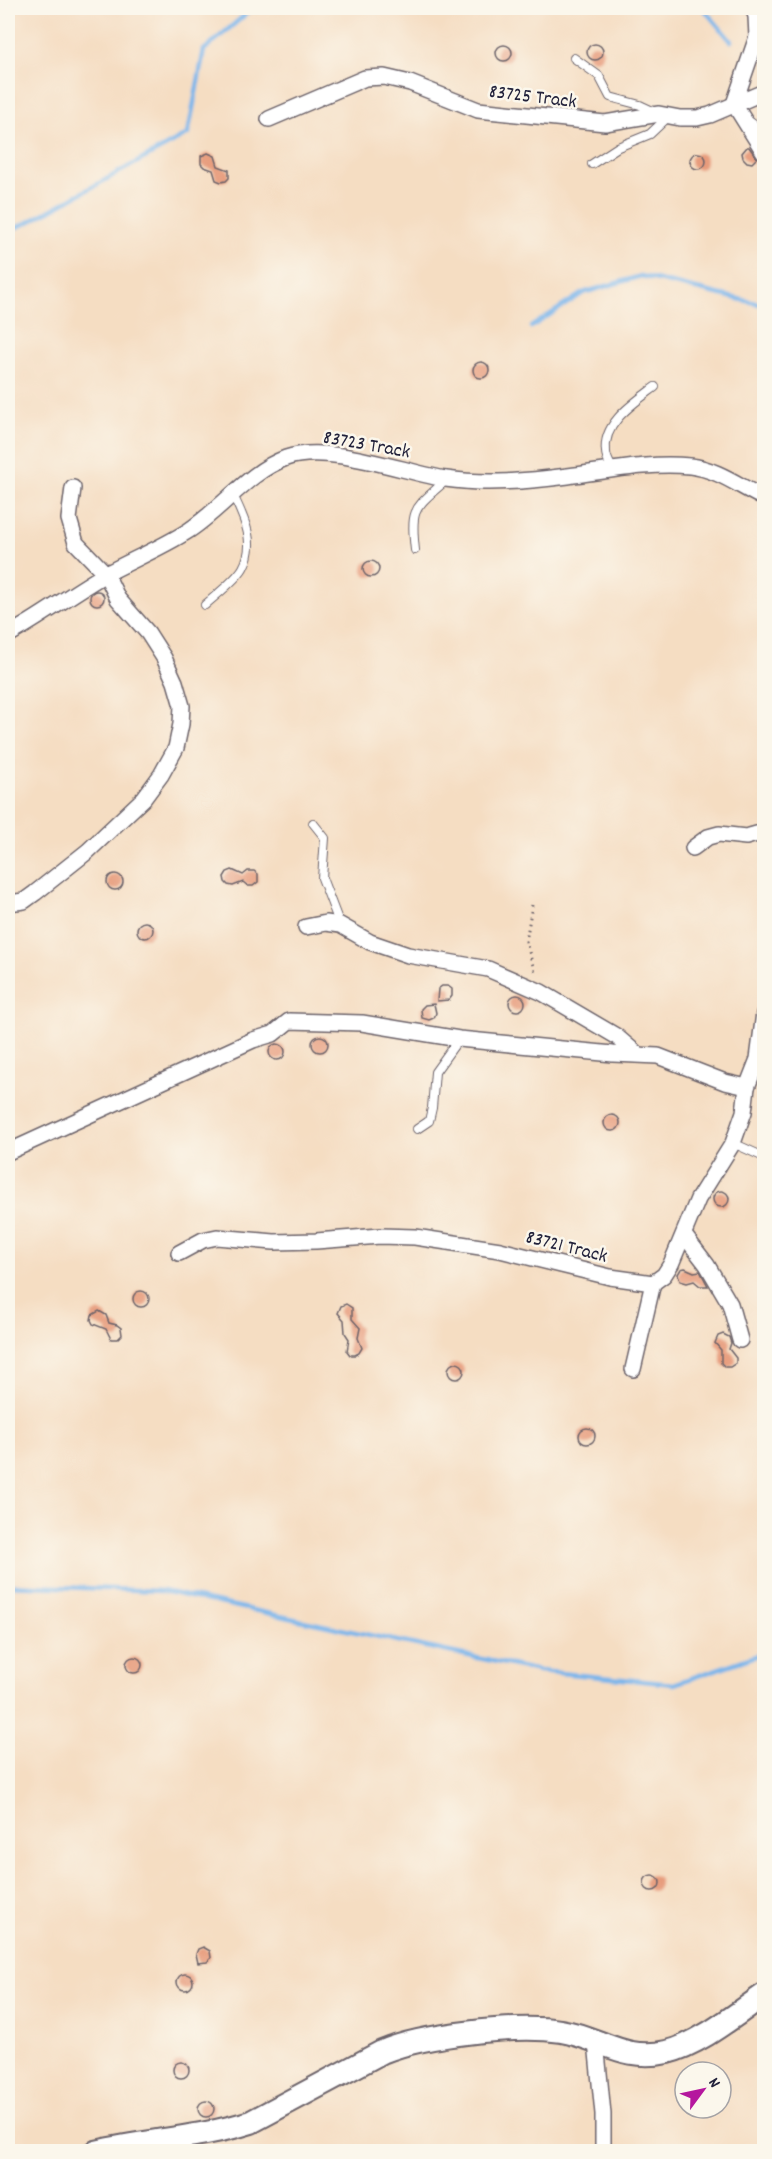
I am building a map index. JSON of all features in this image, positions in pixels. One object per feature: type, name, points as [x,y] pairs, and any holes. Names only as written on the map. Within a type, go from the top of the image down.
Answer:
[{"type":"street","points":[[753,8],[756,16],[757,37],[738,109],[765,152]]},
{"type":"street","name":"83725 Track","points":[[269,119],[365,78],[384,77],[410,83],[478,110],[598,123],[664,115],[697,118],[738,109],[765,92]]},
{"type":"street","name":"83723 Track","points":[[8,635],[106,574],[187,532],[210,516],[266,468],[284,459],[308,454],[375,461],[447,479],[500,482],[567,477],[646,466],[691,466],[726,477],[765,498]]},
{"type":"street","points":[[8,903],[24,900],[35,893],[117,825],[144,798],[161,775],[176,748],[181,724],[182,706],[175,682],[164,658],[148,633],[118,599],[106,574],[76,543],[69,519],[73,488]]},
{"type":"street","points":[[693,848],[708,837],[719,834],[746,837],[765,832]]},
{"type":"street","points":[[306,927],[326,923],[340,925],[370,942],[408,955],[488,969],[552,999],[616,1036],[637,1054]]},
{"type":"street","points":[[633,1369],[653,1283],[664,1275],[684,1235],[698,1199],[733,1143],[744,1112],[747,1087],[761,1059],[765,1013]]},
{"type":"street","points":[[8,1152],[253,1040],[273,1034],[290,1021],[362,1023],[459,1039],[613,1054],[658,1056],[725,1082],[747,1087]]},
{"type":"street","points":[[684,1235],[707,1265],[730,1304],[740,1340]]},
{"type":"street","name":"83721 Track","points":[[179,1253],[203,1240],[217,1237],[274,1242],[380,1236],[416,1237],[500,1250],[610,1277],[653,1283]]},
{"type":"street","points":[[96,2151],[134,2143],[193,2136],[251,2122],[401,2044],[484,2032],[540,2029],[563,2031],[619,2051],[647,2054],[665,2052],[684,2046],[765,1995]]},
{"type":"street","points":[[596,2042],[603,2114],[603,2151]]},
{"type":"lane","points":[[574,58],[599,76],[610,97],[640,105],[664,115],[650,134],[618,147],[592,165]]},
{"type":"lane","points":[[738,109],[765,132]]},
{"type":"lane","points":[[613,470],[605,454],[606,439],[610,430],[628,408],[655,387]]},
{"type":"lane","points":[[415,550],[412,522],[414,514],[421,503],[447,479]]},
{"type":"lane","points":[[205,605],[242,570],[249,549],[249,535],[245,520],[233,495]]},
{"type":"lane","points":[[313,823],[325,838],[322,878],[340,925]]},
{"type":"lane","points":[[417,1129],[429,1121],[435,1072],[459,1039]]},
{"type":"lane","points":[[733,1143],[765,1157]]},
{"type":"path","points":[[531,905],[526,942],[534,971],[552,999]]},
{"type":"building","points":[[595,44],[601,46],[603,52],[601,58],[595,60],[589,58],[587,52],[589,46]]},
{"type":"building","points":[[504,45],[510,47],[512,53],[510,59],[504,61],[498,59],[496,53],[498,47]]},
{"type":"building","points":[[747,147],[757,158],[752,163],[743,158],[742,153]]},
{"type":"building","points":[[208,153],[215,156],[218,166],[229,170],[229,178],[226,181],[216,180],[213,170],[201,164],[201,156]]},
{"type":"building","points":[[698,153],[704,155],[706,161],[704,167],[698,169],[692,167],[690,161],[692,155]]},
{"type":"building","points":[[481,362],[487,364],[489,370],[487,376],[481,378],[475,376],[473,370],[475,364]]},
{"type":"building","points":[[371,561],[377,563],[379,569],[377,575],[371,577],[365,575],[363,569],[365,563]]},
{"type":"building","points":[[94,591],[100,591],[104,598],[100,605],[94,605],[90,601],[90,595]]},
{"type":"building","points":[[232,870],[243,875],[248,871],[254,871],[258,874],[258,882],[253,886],[248,886],[243,882],[233,886],[228,885],[224,877]]},
{"type":"building","points":[[115,874],[121,876],[123,882],[121,888],[115,890],[109,888],[107,882],[109,876]]},
{"type":"building","points":[[145,922],[153,930],[145,938],[137,930]]},
{"type":"building","points":[[442,986],[452,989],[452,996],[449,1000],[437,1001],[438,989]]},
{"type":"building","points":[[517,995],[523,997],[525,1003],[523,1009],[517,1011],[511,1009],[509,1003],[511,997]]},
{"type":"building","points":[[434,1004],[436,1013],[434,1018],[429,1020],[422,1018],[421,1009],[425,1005]]},
{"type":"building","points":[[320,1036],[326,1038],[328,1044],[326,1050],[320,1052],[314,1050],[312,1044],[314,1038]]},
{"type":"building","points":[[277,1044],[283,1046],[285,1052],[283,1058],[277,1060],[271,1058],[269,1052],[271,1046]]},
{"type":"building","points":[[612,1115],[620,1123],[612,1131],[604,1123]]},
{"type":"building","points":[[721,1191],[729,1199],[721,1207],[713,1199]]},
{"type":"building","points":[[685,1268],[694,1272],[700,1271],[708,1286],[700,1286],[694,1281],[687,1283],[680,1281],[678,1274],[681,1269]]},
{"type":"building","points":[[141,1291],[147,1293],[149,1299],[147,1305],[141,1307],[135,1305],[133,1299],[135,1293]]},
{"type":"building","points":[[346,1304],[352,1308],[352,1319],[360,1328],[358,1338],[362,1348],[355,1355],[350,1355],[347,1351],[349,1339],[345,1333],[344,1320],[338,1313],[341,1306]]},
{"type":"building","points":[[99,1311],[106,1315],[109,1323],[121,1328],[122,1335],[118,1339],[111,1339],[106,1329],[93,1324],[92,1315]]},
{"type":"building","points":[[723,1334],[729,1337],[731,1343],[729,1349],[736,1358],[736,1363],[730,1367],[725,1367],[721,1363],[721,1350],[715,1343],[718,1336]]},
{"type":"building","points":[[456,1363],[462,1365],[464,1371],[462,1377],[456,1379],[450,1377],[448,1371],[450,1365]]},
{"type":"building","points":[[587,1428],[593,1430],[595,1436],[593,1442],[587,1444],[581,1442],[579,1436],[581,1430]]},
{"type":"building","points":[[134,1657],[140,1659],[142,1665],[140,1671],[134,1673],[128,1671],[126,1665],[128,1659]]},
{"type":"building","points":[[652,1875],[658,1877],[660,1883],[658,1889],[652,1891],[646,1889],[644,1883],[646,1877]]},
{"type":"building","points":[[203,1947],[210,1951],[211,1958],[207,1962],[198,1963],[196,1954],[198,1949]]},
{"type":"building","points":[[185,1974],[191,1976],[193,1982],[191,1988],[185,1990],[179,1988],[177,1982],[179,1976]]},
{"type":"building","points":[[181,2062],[187,2064],[189,2070],[187,2076],[181,2078],[175,2076],[173,2070],[175,2064]]},
{"type":"building","points":[[206,2101],[214,2109],[206,2117],[198,2109]]},
{"type":"waterway","points":[[8,231],[29,222],[188,134],[204,50],[253,8]]},
{"type":"waterway","points":[[703,8],[731,41]]},
{"type":"waterway","points":[[531,327],[583,293],[641,276],[764,305]]},
{"type":"waterway","points":[[8,1585],[163,1591],[539,1671],[674,1684],[764,1653]]}]
